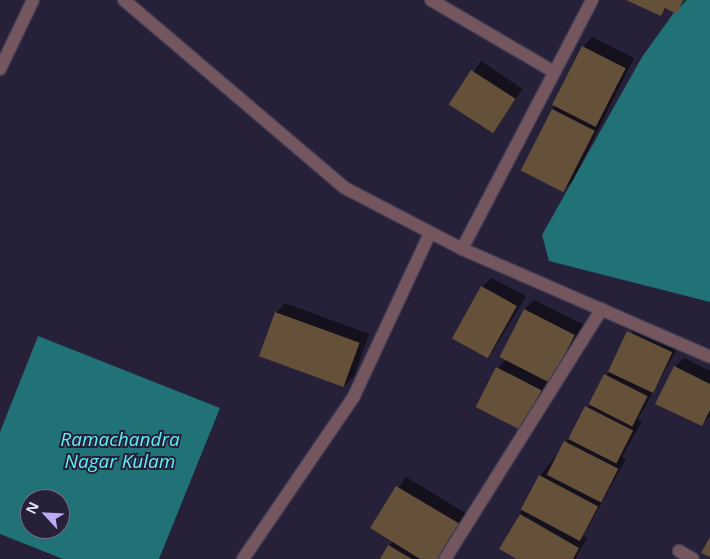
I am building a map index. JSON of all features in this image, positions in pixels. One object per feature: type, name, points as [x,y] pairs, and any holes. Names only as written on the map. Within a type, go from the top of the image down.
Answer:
[{"type":"street","points":[[0,69],[33,0]]},
{"type":"street","points":[[124,0],[345,188],[462,249],[710,358]]},
{"type":"street","points":[[431,0],[554,72]]},
{"type":"street","points":[[462,249],[592,0]]},
{"type":"street","points":[[243,559],[354,396],[430,233]]},
{"type":"street","points":[[445,559],[602,309]]},
{"type":"street","points":[[679,551],[694,559]]},
{"type":"water","points":[[683,0],[710,0],[710,302],[549,261],[542,235],[642,57]]},
{"type":"water","name":"Ramachandra Nagar Kulam","points":[[38,336],[220,408],[159,559],[63,559],[0,534],[0,432]]},
{"type":"building","points":[[626,0],[683,0],[677,14],[665,8],[661,16]]},
{"type":"building","points":[[582,46],[626,68],[596,127],[552,105]]},
{"type":"building","points":[[471,70],[515,99],[493,133],[449,104]]},
{"type":"building","points":[[552,109],[595,131],[563,192],[521,170]]},
{"type":"building","points":[[481,286],[517,306],[488,358],[452,338]]},
{"type":"building","points":[[524,309],[575,335],[550,383],[499,357]]},
{"type":"building","points":[[275,312],[360,343],[343,387],[259,356]]},
{"type":"building","points":[[627,331],[672,352],[653,393],[608,372]]},
{"type":"building","points":[[674,366],[710,384],[710,410],[702,426],[655,404]]},
{"type":"building","points":[[496,367],[541,390],[521,430],[476,407]]},
{"type":"building","points":[[604,374],[648,396],[632,427],[589,404]]},
{"type":"building","points":[[585,406],[633,431],[616,463],[568,439]]},
{"type":"building","points":[[564,441],[618,469],[601,503],[547,475]]},
{"type":"building","points":[[539,475],[598,506],[580,541],[521,509]]},
{"type":"building","points":[[396,486],[460,524],[439,559],[420,559],[370,528]]},
{"type":"building","points":[[520,514],[579,548],[573,559],[517,559],[499,549]]},
{"type":"building","points":[[710,537],[710,557],[701,553]]},
{"type":"building","points":[[388,545],[412,559],[380,559]]}]
